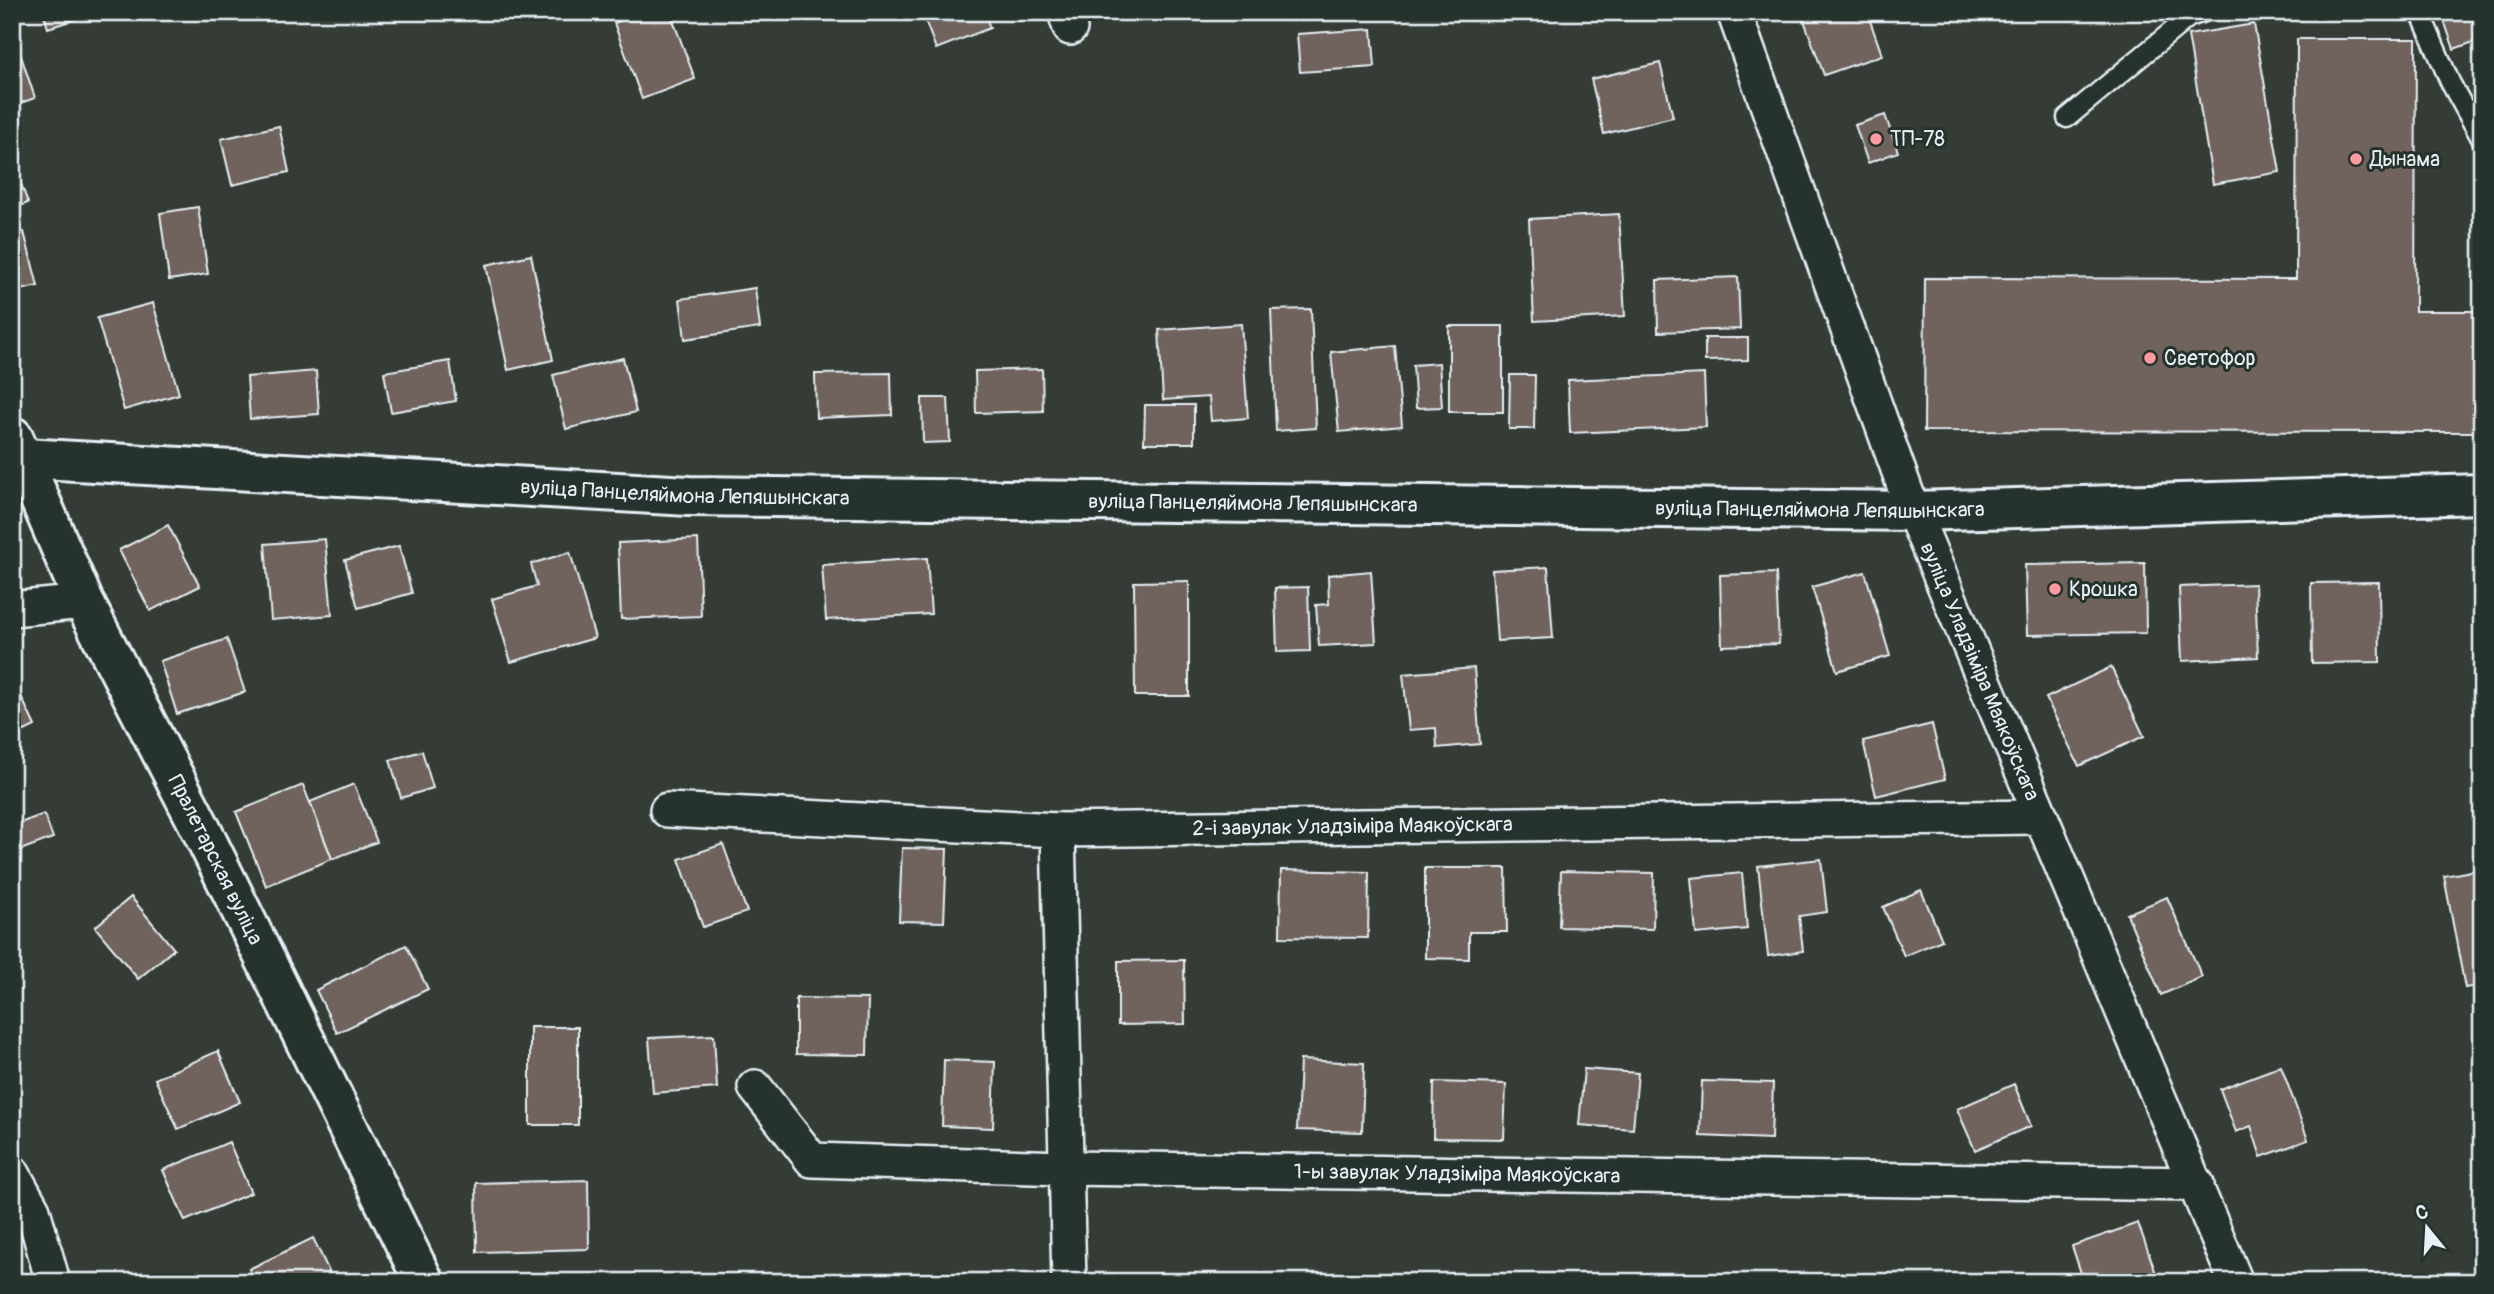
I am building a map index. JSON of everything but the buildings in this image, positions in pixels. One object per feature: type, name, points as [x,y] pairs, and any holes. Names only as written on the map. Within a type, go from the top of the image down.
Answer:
[{"type":"street","name":"вуліца Уладзіміра Маякоўскага","points":[[1734,12],[1913,511],[2236,1282]]},
{"type":"street","name":"вуліца Панцеляймона Лепяшынскага","points":[[18,447],[689,496],[1913,511],[2482,494]]},
{"type":"street","name":"Пралетарская вуліца","points":[[18,447],[84,602],[198,825],[424,1282]]},
{"type":"street","points":[[12,609],[84,602]]},
{"type":"street","name":"2-і завулак Уладзіміра Маякоўскага","points":[[667,810],[1058,830],[2040,817]]},
{"type":"street","points":[[1058,830],[1069,1282]]},
{"type":"street","name":"1-ы завулак Уладзіміра Маякоўскага","points":[[755,1087],[812,1160],[1065,1168],[2197,1184]]},
{"type":"street","points":[[12,1172],[33,1210],[53,1282]]},
{"type":"lane","points":[[2067,118],[2189,17],[2204,12]]},
{"type":"lane","points":[[2420,12],[2450,82],[2482,140]]},
{"type":"place","name":"ТП-78","points":[[1876,139]]},
{"type":"place","name":"Дынама","points":[[2356,159]]},
{"type":"place","name":"Светофор","points":[[2150,358]]},
{"type":"place","name":"Крошка","points":[[2055,589]]}]
